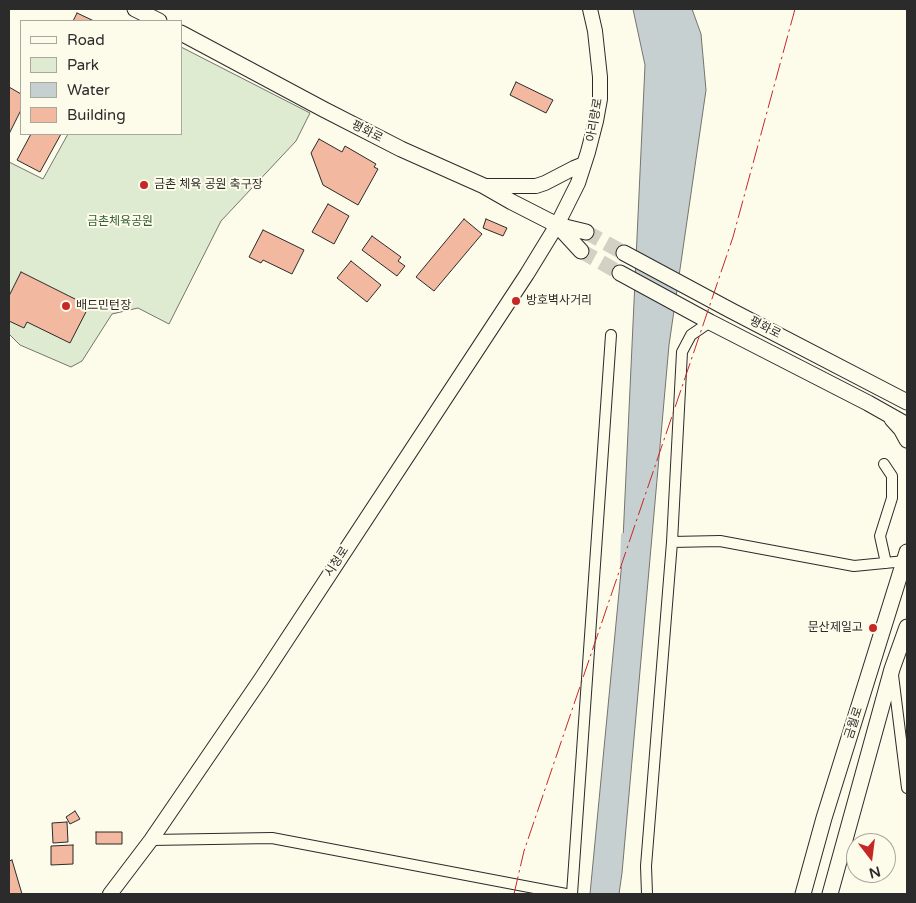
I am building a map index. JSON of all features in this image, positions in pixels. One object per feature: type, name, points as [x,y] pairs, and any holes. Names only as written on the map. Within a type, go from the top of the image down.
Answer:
[{"type":"main road","points":[[135,9],[157,20]]},
{"type":"main road","name":"평화로","points":[[182,34],[323,110],[401,149],[484,186],[556,225],[586,232]]},
{"type":"main road","name":"평화로","points":[[556,225],[581,251]]},
{"type":"main road","name":"평화로","points":[[624,252],[688,288],[907,402]]},
{"type":"main road","name":"평화로","points":[[620,273],[907,425]]},
{"type":"main road","points":[[888,414],[901,429],[907,440]]},
{"type":"main road","name":"금월로","points":[[803,894],[824,818],[906,557]]},
{"type":"main road","name":"금월로","points":[[830,894],[892,670],[907,627]]},
{"type":"street","name":"아리랑로","points":[[556,225],[578,183],[596,121],[600,99],[600,76],[595,31],[590,9]]},
{"type":"street","points":[[484,186],[536,186],[584,164]]},
{"type":"street","name":"시청로","points":[[110,894],[151,840],[277,654],[527,274],[556,225]]},
{"type":"street","points":[[647,894],[646,866],[672,542],[682,352],[691,335],[710,322]]},
{"type":"street","points":[[572,894],[612,335]]},
{"type":"street","points":[[884,464],[892,476],[892,498],[880,536],[886,563]]},
{"type":"street","points":[[672,542],[720,542],[854,566],[886,563],[906,557]]},
{"type":"street","points":[[892,670],[907,788]]},
{"type":"street","points":[[151,840],[272,838],[566,894]]},
{"type":"green space","name":"금촌체육공원","points":[[182,48],[310,113],[296,141],[221,221],[169,324],[138,308],[112,314],[82,361],[71,367],[20,345],[9,334],[9,162],[43,179],[67,135],[182,135]]},
{"type":"water","points":[[633,9],[692,9],[701,34],[706,90],[669,345],[619,894],[590,894],[622,561],[645,65]]},
{"type":"building","points":[[77,13],[92,20],[74,20]]},
{"type":"building","points":[[516,82],[553,100],[546,113],[510,95]]},
{"type":"building","points":[[9,87],[20,93],[20,112],[9,134]]},
{"type":"building","points":[[30,135],[60,135],[40,172],[17,160]]},
{"type":"building","points":[[319,139],[342,152],[345,146],[376,164],[374,167],[378,169],[358,205],[323,185],[311,153]]},
{"type":"building","points":[[328,204],[349,216],[334,244],[312,232]]},
{"type":"building","points":[[464,219],[482,234],[434,291],[416,277]]},
{"type":"building","points":[[486,219],[507,228],[503,236],[483,228]]},
{"type":"building","points":[[263,230],[304,250],[292,274],[263,260],[261,263],[249,257]]},
{"type":"building","points":[[372,236],[401,257],[398,261],[405,266],[397,276],[362,250]]},
{"type":"building","points":[[351,261],[381,285],[367,302],[337,278]]},
{"type":"building","points":[[21,272],[89,306],[70,343],[27,322],[24,328],[9,321],[9,296]]},
{"type":"building","points":[[75,811],[80,819],[70,824],[66,817]]},
{"type":"building","points":[[67,822],[68,842],[53,843],[52,823]]},
{"type":"building","points":[[96,832],[122,832],[122,844],[96,844]]},
{"type":"building","points":[[73,845],[73,864],[51,865],[51,846]]},
{"type":"building","points":[[12,860],[22,894],[9,894],[9,861]]},
{"type":"waterway","points":[[622,565],[623,535]]},
{"type":"tunnel","points":[[586,232],[624,253]]},
{"type":"tunnel","points":[[581,251],[620,273]]},
{"type":"power","points":[[514,894],[524,851],[733,237],[795,9]]},
{"type":"place","name":"금촌 체육 공원 축구장","points":[[144,185]]},
{"type":"place","name":"방호벽사거리","points":[[516,301]]},
{"type":"place","name":"배드민턴장","points":[[66,306]]},
{"type":"place","name":"문산제일고","points":[[873,628]]}]
